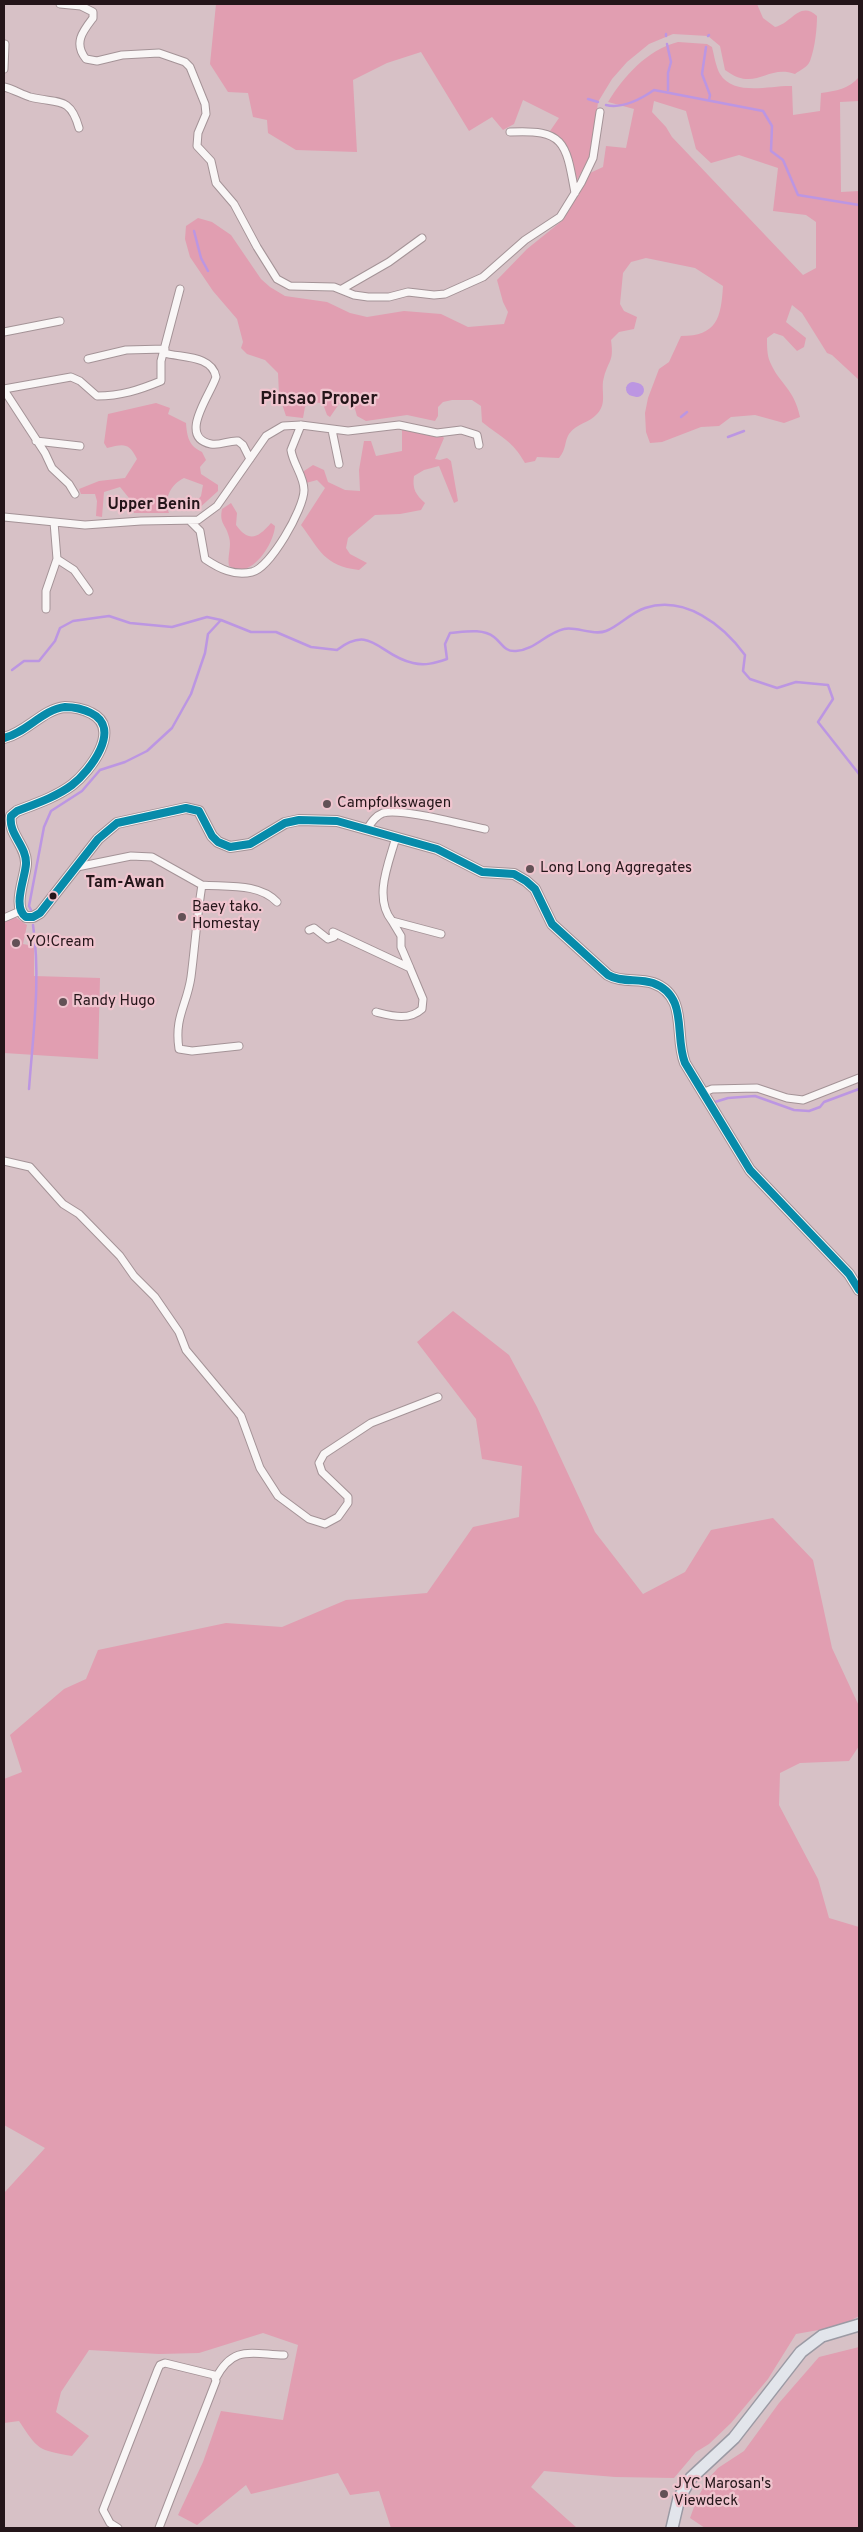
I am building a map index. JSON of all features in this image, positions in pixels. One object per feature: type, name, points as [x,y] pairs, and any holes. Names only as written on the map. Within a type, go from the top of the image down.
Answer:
[{"type":"main road","points":[[4,738],[20,733],[50,713],[64,707],[83,709],[94,714],[102,722],[105,732],[99,751],[72,784],[47,799],[17,811],[11,816],[12,830],[26,858],[20,910],[26,917],[33,917],[40,913],[98,839],[117,823],[186,808],[195,808],[202,813],[209,831],[218,842],[234,848],[250,844],[276,827],[299,820],[337,821],[449,854],[482,872],[514,874],[522,878],[535,889],[552,924],[608,975],[618,979],[650,982],[664,989],[676,1005],[683,1057],[702,1092],[750,1170],[846,1271],[859,1290]]},
{"type":"main road","points":[[672,2528],[679,2498],[691,2478],[734,2438],[801,2352],[822,2336],[859,2325]]},
{"type":"street","points":[[60,4],[81,6],[93,12],[93,18],[80,34],[80,48],[86,59],[97,61],[122,55],[159,53],[182,60],[190,67],[205,104],[206,114],[198,133],[197,146],[211,160],[216,183],[234,204],[267,265],[277,279],[290,286],[324,286],[368,297],[389,297],[408,292],[434,296],[445,294],[483,277],[525,240],[560,217],[593,158],[600,112]]},
{"type":"street","points":[[4,69],[5,44]]},
{"type":"street","points":[[4,87],[30,97],[65,104],[72,108],[80,128]]},
{"type":"street","points":[[510,132],[537,130],[546,132],[557,140],[570,163],[575,192]]},
{"type":"street","points":[[342,289],[389,262],[422,238]]},
{"type":"street","points":[[75,494],[69,484],[52,468],[4,389],[71,377],[80,380],[97,396],[120,395],[161,381],[161,361],[180,289]]},
{"type":"street","points":[[4,332],[60,321]]},
{"type":"street","points":[[88,359],[126,350],[165,351],[180,358],[203,359],[213,368],[216,377],[195,424],[197,434],[203,441],[212,444],[238,442],[243,445],[250,459]]},
{"type":"street","points":[[190,521],[200,531],[205,559],[236,574],[253,572],[262,568],[292,524],[303,497],[304,483],[291,450],[301,425]]},
{"type":"street","points":[[4,517],[85,525],[141,520],[190,521],[204,518],[218,506],[266,436],[273,430],[283,426],[301,425],[348,431],[407,426],[437,433],[470,432],[477,435],[478,445]]},
{"type":"street","points":[[332,430],[339,464]]},
{"type":"street","points":[[36,441],[80,446]]},
{"type":"street","points":[[46,609],[46,591],[57,559],[54,522]]},
{"type":"street","points":[[57,559],[74,570],[90,591]]},
{"type":"street","points":[[366,829],[376,816],[388,813],[436,818],[485,829]]},
{"type":"street","points":[[376,1012],[413,1016],[422,1009],[423,999],[401,946],[402,936],[387,914],[382,898],[396,837]]},
{"type":"street","points":[[77,867],[131,856],[152,857],[202,885],[258,890],[270,894],[277,902]]},
{"type":"street","points":[[202,885],[193,939],[190,978],[178,1019],[180,1049],[192,1051],[239,1046]]},
{"type":"street","points":[[4,918],[20,910]]},
{"type":"street","points":[[392,921],[442,934]]},
{"type":"street","points":[[309,930],[314,928],[328,939],[334,937],[333,932],[369,947],[410,968]]},
{"type":"street","points":[[702,1092],[712,1089],[757,1088],[787,1098],[803,1100],[859,1078]]},
{"type":"street","points":[[4,1161],[30,1167],[63,1204],[79,1214],[120,1256],[134,1276],[163,1307],[180,1332],[186,1350],[241,1416],[267,1482],[278,1496],[299,1509],[309,1519],[325,1524],[332,1521],[348,1503],[346,1495],[322,1472],[319,1463],[324,1454],[371,1424],[438,1396]]},
{"type":"street","points":[[160,2528],[216,2378],[224,2362],[234,2355],[284,2356]]},
{"type":"street","points":[[118,2528],[110,2523],[103,2510],[110,2486],[160,2365],[166,2363],[203,2371],[216,2378]]},
{"type":"shaded area","points":[[216,4],[757,4],[763,18],[775,27],[786,22],[796,14],[806,11],[817,16],[817,21],[810,61],[806,67],[795,74],[776,72],[753,79],[736,76],[725,70],[720,46],[708,36],[673,34],[649,44],[627,62],[612,79],[598,102],[592,153],[576,182],[566,147],[550,131],[559,118],[523,100],[514,124],[503,130],[492,117],[469,131],[421,52],[387,63],[353,80],[357,152],[296,150],[268,133],[267,120],[253,117],[248,93],[228,92],[210,64]]},
{"type":"shaded area","points":[[678,42],[707,44],[712,47],[720,74],[726,81],[743,88],[792,86],[793,115],[820,111],[821,93],[847,87],[859,77],[859,101],[840,102],[841,192],[859,191],[859,380],[832,355],[827,353],[802,313],[792,305],[786,322],[806,338],[804,347],[797,351],[783,336],[774,333],[767,338],[767,350],[770,362],[791,393],[800,417],[784,423],[755,415],[731,417],[719,426],[701,427],[662,442],[650,443],[646,432],[645,413],[648,398],[659,369],[669,362],[681,336],[702,333],[710,329],[715,323],[721,307],[723,286],[695,268],[646,258],[631,262],[623,273],[620,304],[624,311],[637,317],[634,329],[619,332],[611,340],[611,357],[604,377],[603,401],[600,410],[594,417],[572,430],[559,458],[537,457],[535,461],[525,463],[511,444],[482,422],[481,406],[472,400],[443,402],[438,407],[438,416],[435,421],[407,415],[366,421],[357,416],[355,409],[347,404],[339,404],[330,417],[327,415],[323,404],[312,401],[305,407],[303,418],[286,416],[279,395],[278,373],[265,360],[247,354],[241,348],[243,342],[237,319],[213,291],[190,257],[185,239],[186,226],[198,218],[212,222],[231,235],[261,279],[285,296],[327,302],[350,313],[367,317],[404,311],[441,314],[468,327],[504,324],[508,312],[497,280],[527,249],[563,220],[590,173],[603,167],[606,146],[626,148],[634,109],[608,102],[637,65],[656,51]],"holes":[[[654,101],[686,111],[696,149],[711,163],[739,155],[778,168],[773,211],[806,215],[816,222],[816,268],[803,275],[672,137],[666,127],[652,112]]]},
{"type":"shaded area","points":[[156,403],[170,408],[168,414],[186,423],[189,441],[202,452],[206,460],[200,467],[201,474],[218,485],[218,491],[196,511],[193,506],[201,496],[203,485],[184,478],[175,484],[169,492],[167,508],[169,513],[134,513],[129,498],[120,487],[104,492],[102,517],[96,516],[97,501],[95,494],[81,494],[79,489],[99,481],[125,478],[137,459],[128,447],[121,445],[107,448],[104,443],[108,414]]},
{"type":"shaded area","points":[[402,429],[440,434],[444,438],[435,459],[447,458],[451,461],[458,501],[454,503],[439,466],[424,470],[414,476],[415,491],[425,503],[421,510],[400,514],[375,515],[348,538],[346,548],[350,554],[367,563],[359,570],[347,568],[330,561],[318,549],[301,525],[325,488],[317,480],[306,483],[303,478],[304,471],[313,465],[324,470],[328,482],[345,490],[360,491],[359,470],[364,441],[371,441],[376,456],[402,451]]},
{"type":"shaded area","points":[[231,503],[237,513],[236,525],[245,534],[249,536],[258,535],[271,523],[275,526],[269,545],[261,557],[243,570],[229,566],[230,540],[221,514],[222,509]]},
{"type":"shaded area","points":[[15,917],[27,925],[23,944],[34,946],[34,976],[100,978],[98,1059],[4,1053],[4,921]]},
{"type":"shaded area","points":[[453,1311],[509,1355],[537,1407],[595,1532],[643,1594],[685,1572],[711,1530],[773,1518],[813,1560],[832,1648],[859,1706],[859,1746],[849,1761],[800,1763],[780,1773],[779,1805],[818,1879],[829,1918],[859,1927],[859,2316],[841,2326],[796,2334],[768,2379],[731,2423],[709,2444],[696,2452],[674,2478],[615,2477],[544,2471],[531,2487],[577,2528],[391,2528],[379,2491],[350,2495],[338,2473],[251,2494],[246,2485],[197,2525],[178,2515],[203,2462],[221,2411],[283,2420],[298,2345],[263,2333],[199,2353],[159,2354],[89,2350],[61,2392],[56,2412],[89,2436],[72,2456],[52,2452],[40,2447],[19,2421],[4,2423],[4,2193],[45,2148],[4,2125],[4,1779],[22,1772],[10,1735],[64,1689],[86,1679],[98,1650],[226,1623],[282,1627],[346,1600],[427,1593],[473,1527],[519,1517],[522,1466],[482,1459],[476,1419],[417,1342]]},
{"type":"shaded area","points":[[859,2347],[859,2528],[705,2528],[690,2518],[697,2499],[708,2479],[718,2468],[744,2451],[779,2403],[819,2357]]},
{"type":"waterway","points":[[667,44],[671,62],[668,73],[668,90]]},
{"type":"waterway","points":[[706,47],[702,74],[710,95],[709,100]]},
{"type":"waterway","points":[[606,105],[619,106],[638,100],[654,90],[763,111],[772,126],[771,151],[783,160],[798,195],[859,205]]},
{"type":"waterway","points":[[588,99],[598,102]]},
{"type":"waterway","points":[[194,231],[201,258],[208,271]]},
{"type":"waterway","points":[[633,389],[637,390]]},
{"type":"waterway","points":[[681,417],[687,412]]},
{"type":"waterway","points":[[728,437],[744,431]]},
{"type":"waterway","points":[[12,670],[24,661],[39,661],[55,641],[60,628],[73,621],[109,616],[130,623],[172,627],[207,617],[221,620],[251,632],[276,632],[311,647],[337,650],[349,643],[367,640],[401,659],[422,664],[447,659],[445,644],[450,633],[484,632],[494,637],[506,649],[516,651],[529,648],[564,629],[569,628],[590,632],[606,631],[645,608],[660,605],[674,606],[702,615],[726,633],[745,655],[743,671],[750,679],[777,688],[796,682],[828,685],[833,699],[818,722],[859,774]]},
{"type":"waterway","points":[[31,910],[29,906],[44,827],[51,811],[82,791],[100,770],[125,762],[147,751],[172,728],[191,694],[205,653],[208,634],[221,620]]},
{"type":"waterway","points":[[29,1089],[36,986],[33,925]]},
{"type":"waterway","points":[[715,1102],[728,1098],[755,1096],[794,1110],[809,1111],[820,1107],[824,1102],[859,1089]]},
{"type":"transit line","points":[[4,738],[20,731],[49,712],[65,707],[78,708],[91,713],[100,720],[104,729],[104,739],[100,749],[79,779],[59,793],[17,811],[11,816],[12,829],[26,858],[20,892],[20,907],[26,917],[33,917],[40,913],[98,839],[117,823],[186,808],[199,811],[212,836],[218,842],[230,847],[250,844],[285,823],[299,820],[337,821],[437,849],[482,872],[514,874],[526,881],[535,889],[552,924],[608,975],[618,979],[653,983],[664,989],[672,997],[676,1007],[685,1063],[750,1170],[849,1274],[859,1290]]},
{"type":"place","name":"Campfolkswagen","points":[[327,804]]},
{"type":"place","name":"Long Long Aggregates","points":[[530,869]]},
{"type":"place","name":"Baey tako. Homestay","points":[[182,917]]},
{"type":"place","name":"YO!Cream","points":[[16,943]]},
{"type":"place","name":"Randy Hugo","points":[[63,1002]]},
{"type":"place","name":"JYC Marosan's Viewdeck","points":[[664,2494]]},
{"type":"district","name":"Pinsao Proper","points":[[319,400]]},
{"type":"district","name":"Upper Benin","points":[[154,506]]},
{"type":"district","name":"Tam-Awan","points":[[125,884]]}]
